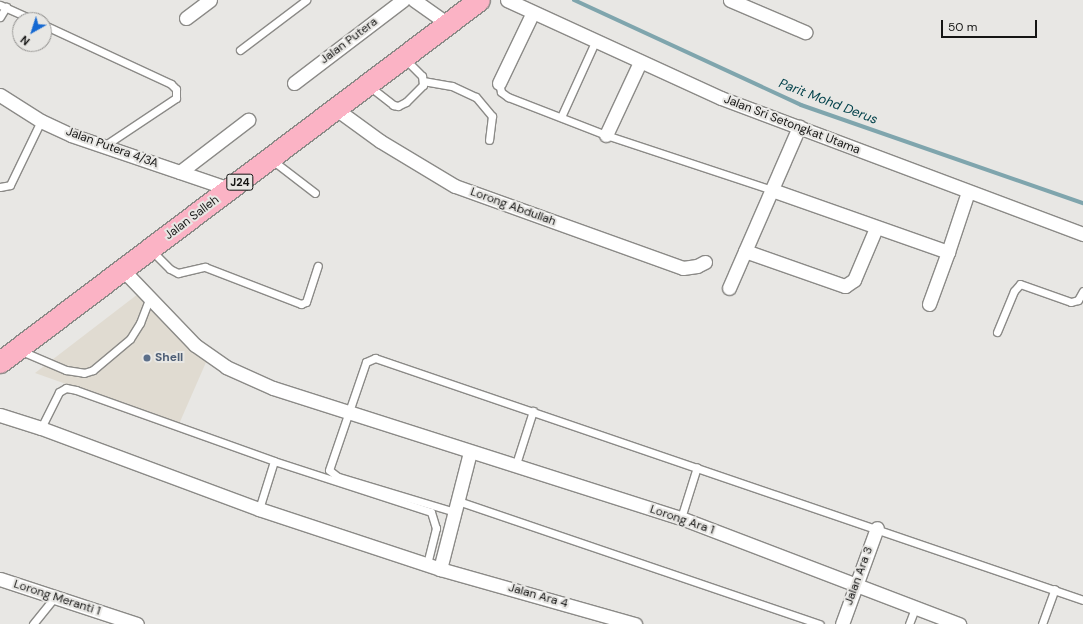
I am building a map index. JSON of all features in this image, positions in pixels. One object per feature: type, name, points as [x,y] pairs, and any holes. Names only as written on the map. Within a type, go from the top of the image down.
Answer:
[{"type":"main road","name":"Jalan Salleh","points":[[0,362],[368,85],[448,24],[474,1]]},
{"type":"street","points":[[186,18],[210,0]]},
{"type":"street","name":"Jalan Putera","points":[[294,83],[403,0]]},
{"type":"street","points":[[414,0],[448,24]]},
{"type":"street","name":"Jalan Sri Setongkat Utama","points":[[507,0],[532,14],[721,98],[1083,234]]},
{"type":"street","points":[[730,0],[805,32]]},
{"type":"street","points":[[499,83],[532,14]]},
{"type":"street","points":[[606,135],[640,62]]},
{"type":"street","name":"Jalan Putera 4/3A","points":[[0,95],[42,120],[104,146],[230,189]]},
{"type":"street","name":"Lorong Abdullah","points":[[336,109],[380,141],[455,186],[683,268],[697,266],[705,262]]},
{"type":"street","points":[[180,172],[248,120]]},
{"type":"street","points":[[729,288],[799,127]]},
{"type":"street","points":[[772,190],[876,228],[948,252]]},
{"type":"street","points":[[928,304],[948,252],[968,192]]},
{"type":"street","points":[[745,251],[849,285],[854,280],[876,228]]},
{"type":"street","name":"Lorong Ara 1","points":[[123,270],[149,299],[195,344],[226,367],[273,388],[349,414],[400,428],[515,467],[681,518],[959,624]]},
{"type":"street","name":"Jalan Ara 4","points":[[0,415],[41,428],[259,509],[440,568],[635,624]]},
{"type":"street","points":[[440,568],[470,452]]},
{"type":"street","name":"Jalan Ara 3","points":[[842,624],[877,528]]},
{"type":"street","name":"Lorong Meranti 1","points":[[0,579],[55,597],[106,619],[137,624]]},
{"type":"lane","points":[[240,50],[306,0]]},
{"type":"lane","points":[[0,17],[3,6],[16,12]]},
{"type":"lane","points":[[52,29],[171,84],[176,89],[176,98],[104,146]]},
{"type":"lane","points":[[561,117],[595,42]]},
{"type":"lane","points":[[404,57],[423,81],[452,86],[476,97],[492,116],[488,140]]},
{"type":"lane","points":[[368,85],[398,106],[421,89],[423,81]]},
{"type":"lane","points":[[499,83],[501,92],[508,97],[606,135],[772,190]]},
{"type":"lane","points":[[0,187],[10,185],[42,120]]},
{"type":"lane","points":[[270,158],[315,192]]},
{"type":"lane","points":[[150,249],[170,269],[178,273],[205,267],[212,268],[301,304],[306,302],[318,266]]},
{"type":"lane","points":[[997,332],[1014,291],[1020,284],[1071,302],[1078,300],[1083,291]]},
{"type":"lane","points":[[18,349],[66,370],[84,373],[130,340],[140,323],[149,299]]},
{"type":"lane","points":[[820,624],[456,506],[332,474],[329,464],[349,414],[366,362],[374,358],[877,528],[1083,600]]},
{"type":"lane","points":[[41,428],[58,392],[66,388],[274,461],[431,512],[436,528],[427,564]]},
{"type":"lane","points":[[515,467],[533,412]]},
{"type":"lane","points":[[259,509],[274,461]]},
{"type":"lane","points":[[681,518],[698,467]]},
{"type":"lane","points":[[1042,624],[1054,589]]},
{"type":"lane","points":[[33,624],[55,597]]},
{"type":"lane","points":[[909,624],[915,608]]},
{"type":"shaded area","points":[[138,294],[207,360],[179,424],[35,373]]},
{"type":"waterway","name":"Parit Mohd Derus","points":[[574,0],[801,105],[1083,203]]},
{"type":"place","name":"Shell","points":[[147,358]]}]
